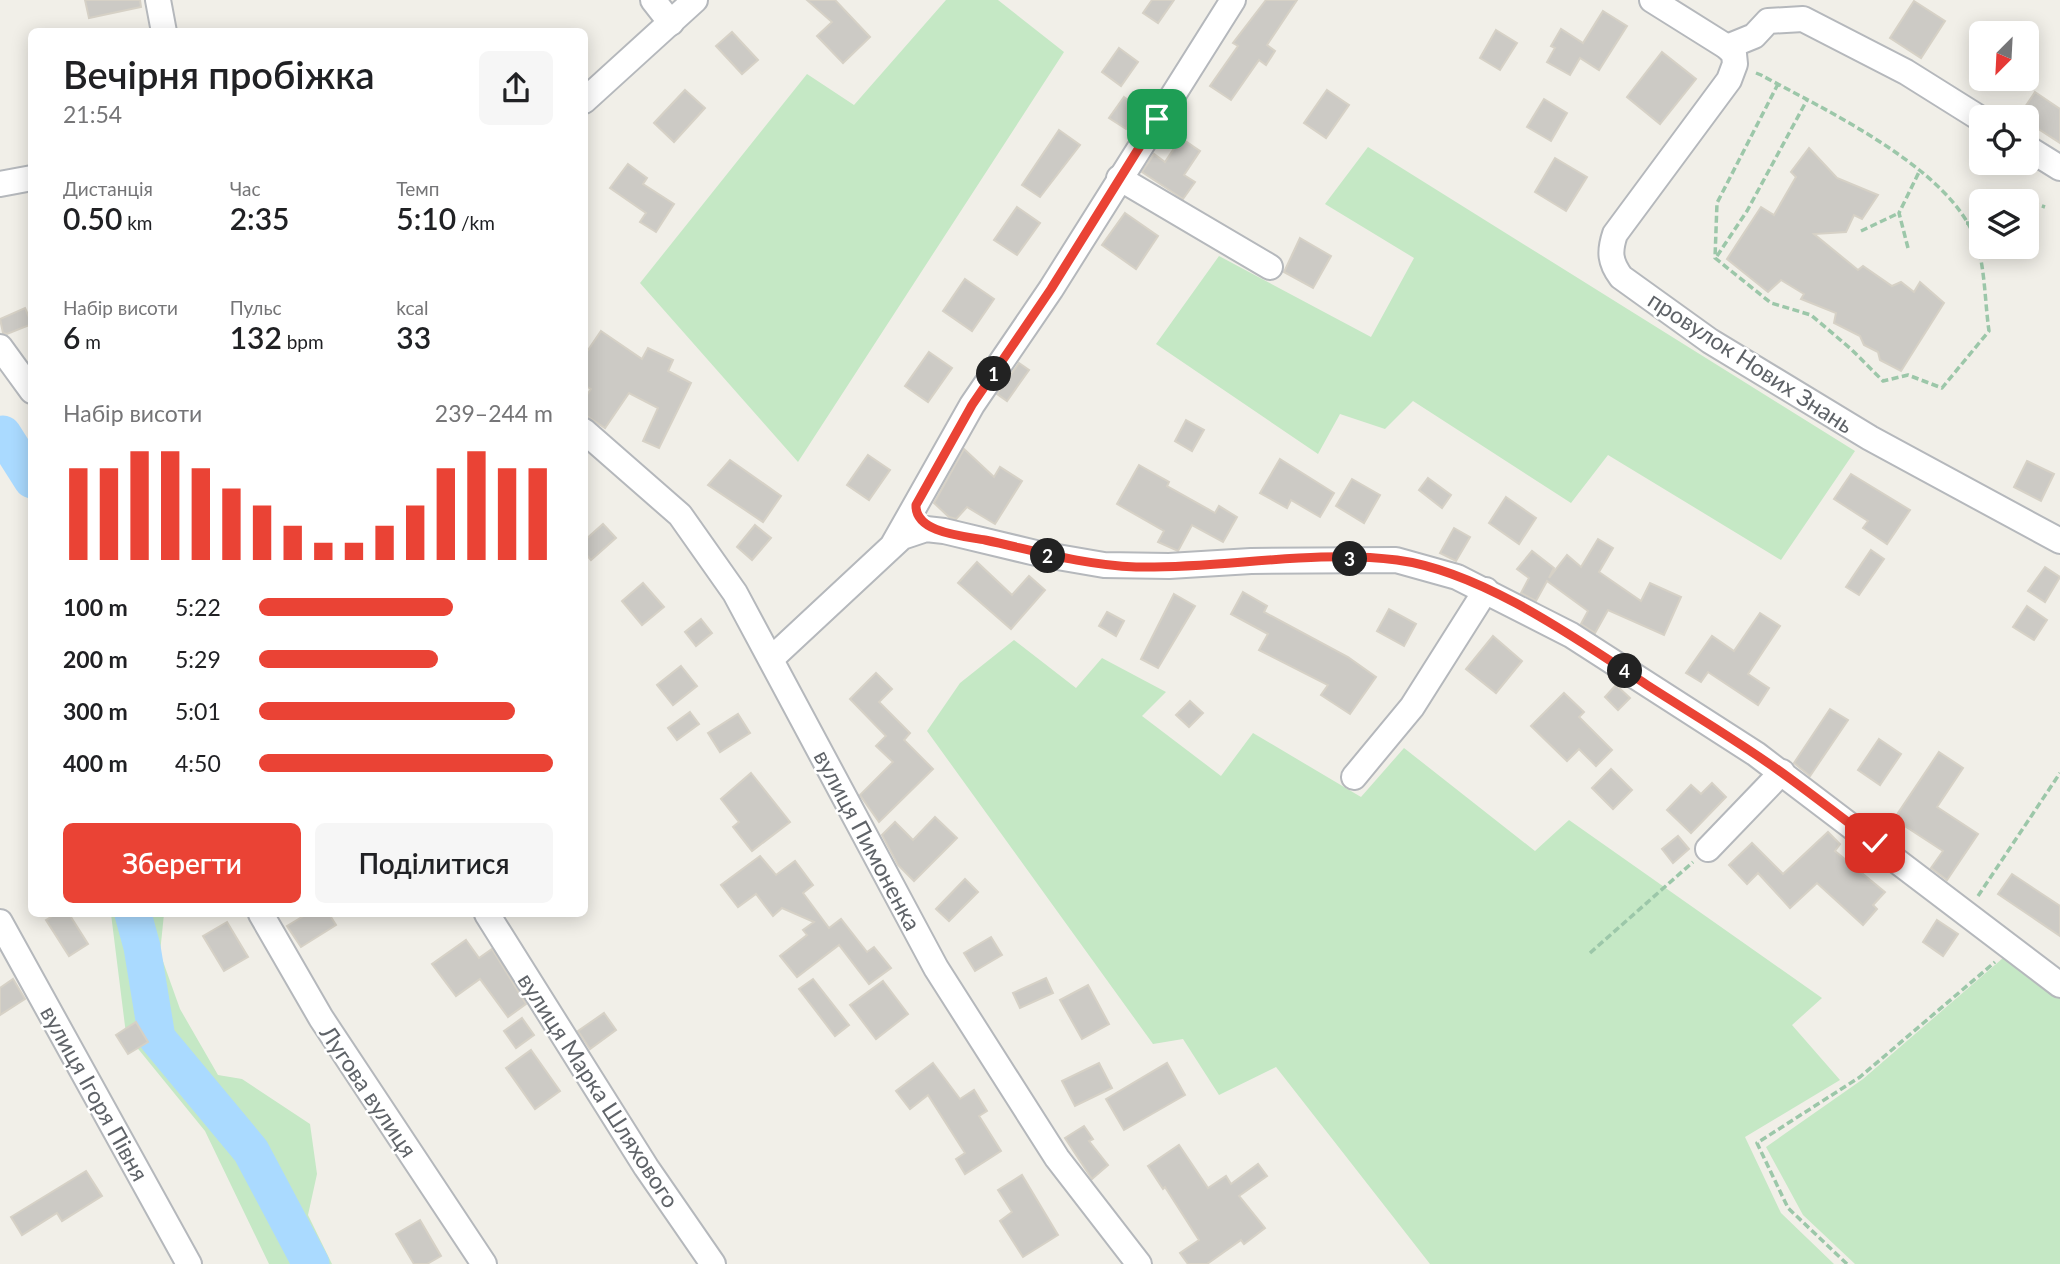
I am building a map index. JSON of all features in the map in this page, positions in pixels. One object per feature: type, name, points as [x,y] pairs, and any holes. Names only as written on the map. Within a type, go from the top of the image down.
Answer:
[{"type":"street","points":[[158,0],[163,28]]},
{"type":"street","points":[[653,0],[671,23]]},
{"type":"street","points":[[588,97],[695,0]]},
{"type":"street","points":[[891,548],[972,405],[1044,300],[1233,0]]},
{"type":"street","points":[[1652,0],[1731,56],[1754,36],[1774,10],[1803,19],[1906,72],[1969,111]]},
{"type":"street","name":"провулок Нових Знань","points":[[1731,56],[1728,80],[1615,234],[1610,249],[1613,266],[1621,277],[1710,341],[1870,438],[2060,540]]},
{"type":"street","points":[[2039,155],[2060,168]]},
{"type":"street","points":[[1119,178],[1270,267]]},
{"type":"street","points":[[0,184],[28,179]]},
{"type":"street","points":[[0,347],[28,386]]},
{"type":"street","name":"вулиця Пимоненка","points":[[588,434],[680,515],[735,593],[936,968],[1057,1158],[1139,1264]]},
{"type":"street","points":[[916,505],[916,514],[920,521],[944,531],[1073,561],[1136,567],[1241,561],[1396,560],[1457,577],[1572,635],[1782,772],[2060,985]]},
{"type":"street","points":[[771,659],[891,548],[914,531],[944,531]]},
{"type":"street","points":[[1354,777],[1412,707],[1486,590]]},
{"type":"street","points":[[1708,849],[1782,772]]},
{"type":"street","name":"Лугова вулиця","points":[[263,917],[321,1018],[484,1264]]},
{"type":"street","name":"вулиця Марка Шляхового","points":[[489,917],[646,1167],[713,1264]]},
{"type":"street","name":"вулиця Ігоря Півня","points":[[0,922],[189,1264]]},
{"type":"path","points":[[1715,258],[1771,303],[1811,315],[1852,349],[1884,382],[1908,375],[1942,388],[1989,331],[1976,241],[1947,192],[1920,170],[1731,56]]},
{"type":"path","points":[[1715,258],[1717,203],[1778,84]]},
{"type":"path","points":[[1715,258],[1747,211],[1807,100]]},
{"type":"path","points":[[1861,231],[1899,213],[1920,170]]},
{"type":"path","points":[[2039,205],[2045,207]]},
{"type":"path","points":[[1899,213],[1908,248]]},
{"type":"path","points":[[1967,912],[2060,773]]},
{"type":"path","points":[[1590,953],[1708,849]]},
{"type":"path","points":[[1847,1264],[1788,1208],[1757,1143],[1860,1077],[1993,964],[2008,946]]},
{"type":"green space","points":[[946,0],[998,0],[1064,52],[798,462],[640,283],[807,74],[854,105]]},
{"type":"green space","points":[[1368,147],[1855,451],[1781,560],[1608,455],[1571,503],[1413,401],[1385,429],[1340,414],[1318,454],[1156,344],[1219,256],[1371,337],[1414,258],[1325,204]]},
{"type":"green space","points":[[1014,640],[1076,688],[1102,658],[1166,692],[1142,716],[1221,776],[1253,733],[1361,797],[1404,748],[1535,851],[1569,820],[1822,998],[1792,1025],[1840,1080],[1745,1137],[1781,1213],[1834,1264],[1430,1264],[1276,1067],[1219,1095],[1183,1039],[1153,1044],[927,731],[960,683]]},
{"type":"green space","points":[[111,917],[164,917],[160,953],[180,1009],[218,1075],[242,1079],[310,1124],[317,1174],[308,1215],[332,1264],[269,1264],[205,1131],[126,1034]]},
{"type":"green space","points":[[2003,958],[2060,999],[2060,1264],[1855,1264],[1803,1215],[1766,1147],[1863,1079]]},
{"type":"building","points":[[85,0],[140,0],[141,7],[89,18]]},
{"type":"building","points":[[807,0],[835,0],[870,37],[843,63],[817,36],[832,22]]},
{"type":"building","points":[[1152,0],[1174,0],[1158,23],[1143,13]]},
{"type":"building","points":[[1266,0],[1297,0],[1267,45],[1275,51],[1266,65],[1259,60],[1231,100],[1210,86],[1238,46],[1233,43]]},
{"type":"building","points":[[1914,1],[1945,21],[1921,58],[1890,38]]},
{"type":"building","points":[[1603,11],[1627,26],[1599,70],[1580,58],[1570,75],[1547,62],[1555,48],[1551,46],[1561,29],[1583,43]]},
{"type":"building","points":[[1496,30],[1517,43],[1500,70],[1480,58]]},
{"type":"building","points":[[732,32],[758,60],[742,74],[716,46]]},
{"type":"building","points":[[1119,48],[1138,62],[1121,86],[1102,72]]},
{"type":"building","points":[[1662,52],[1696,79],[1660,124],[1627,97]]},
{"type":"building","points":[[685,90],[705,108],[674,142],[654,123]]},
{"type":"building","points":[[1327,90],[1349,105],[1326,138],[1304,123]]},
{"type":"building","points":[[2035,92],[2060,109],[2060,143],[2039,129],[2039,105],[2026,105]]},
{"type":"building","points":[[1124,97],[1140,109],[1126,129],[1109,118]]},
{"type":"building","points":[[1544,99],[1567,113],[1551,141],[1527,127]]},
{"type":"building","points":[[1059,130],[1080,145],[1040,197],[1022,185]]},
{"type":"building","points":[[1181,138],[1200,151],[1184,175],[1195,182],[1183,199],[1142,172],[1154,154],[1165,162]]},
{"type":"building","points":[[1809,148],[1837,178],[1878,195],[1862,219],[1854,215],[1846,232],[1814,234],[1858,270],[1863,266],[1892,286],[1901,282],[1914,292],[1920,282],[1944,303],[1901,371],[1880,360],[1878,352],[1864,345],[1860,336],[1834,323],[1836,313],[1801,299],[1804,294],[1781,280],[1768,292],[1727,259],[1761,207],[1774,215],[1796,177],[1791,172]]},
{"type":"building","points":[[1555,158],[1587,177],[1566,211],[1535,192]]},
{"type":"building","points":[[628,164],[647,178],[643,184],[674,204],[656,232],[640,222],[646,213],[610,188]]},
{"type":"building","points":[[1017,207],[1040,223],[1017,255],[994,240]]},
{"type":"building","points":[[1125,213],[1158,236],[1136,269],[1102,245]]},
{"type":"building","points":[[1300,238],[1331,256],[1313,288],[1284,272]]},
{"type":"building","points":[[965,279],[994,299],[972,331],[943,311]]},
{"type":"building","points":[[25,308],[28,326],[7,334],[3,333],[0,319]]},
{"type":"building","points":[[601,331],[642,359],[648,348],[673,360],[668,371],[691,383],[659,448],[643,441],[658,408],[629,393],[605,428],[588,417],[588,393],[591,389],[588,387],[588,350]]},
{"type":"building","points":[[929,352],[952,368],[928,402],[905,386]]},
{"type":"building","points":[[1019,363],[1029,370],[1007,401],[997,394]]},
{"type":"building","points":[[1186,420],[1204,430],[1192,451],[1175,441]]},
{"type":"building","points":[[964,449],[994,477],[1000,467],[1022,481],[995,524],[967,507],[956,519],[949,517],[934,503]]},
{"type":"building","points":[[868,455],[890,470],[869,500],[847,485]]},
{"type":"building","points":[[1280,459],[1334,493],[1320,517],[1291,500],[1287,508],[1260,493]]},
{"type":"building","points":[[730,460],[781,496],[763,522],[708,485]]},
{"type":"building","points":[[2027,461],[2054,474],[2041,501],[2014,487]]},
{"type":"building","points":[[1139,465],[1169,482],[1167,486],[1215,513],[1219,506],[1237,517],[1223,542],[1192,525],[1178,551],[1158,542],[1164,531],[1117,504]]},
{"type":"building","points":[[1851,474],[1910,510],[1887,544],[1863,528],[1868,521],[1834,499]]},
{"type":"building","points":[[1428,478],[1451,495],[1442,508],[1419,490]]},
{"type":"building","points":[[1352,479],[1380,495],[1364,523],[1336,506]]},
{"type":"building","points":[[1506,497],[1536,518],[1519,544],[1489,523]]},
{"type":"building","points":[[603,524],[616,538],[591,560],[588,557],[588,537]]},
{"type":"building","points":[[755,525],[771,538],[752,560],[737,547]]},
{"type":"building","points":[[1454,528],[1470,537],[1456,561],[1440,553]]},
{"type":"building","points":[[1598,539],[1613,548],[1599,572],[1641,601],[1650,583],[1681,597],[1664,635],[1608,610],[1595,633],[1581,624],[1588,611],[1547,581],[1536,601],[1521,593],[1529,578],[1517,569],[1532,551],[1554,568],[1549,578],[1567,555],[1581,567]]},
{"type":"building","points":[[1871,550],[1884,559],[1859,595],[1846,587]]},
{"type":"building","points":[[977,562],[1012,595],[1029,576],[1045,590],[1011,629],[958,583]]},
{"type":"building","points":[[2045,567],[2060,577],[2045,602],[2028,591]]},
{"type":"building","points":[[643,583],[664,607],[642,625],[622,601]]},
{"type":"building","points":[[1243,592],[1267,606],[1264,612],[1348,657],[1376,677],[1350,714],[1321,695],[1328,685],[1259,650],[1268,634],[1231,614]]},
{"type":"building","points":[[1174,594],[1195,606],[1158,668],[1141,659]]},
{"type":"building","points":[[2027,606],[2047,620],[2034,640],[2013,627]]},
{"type":"building","points":[[1389,609],[1416,624],[1404,646],[1377,631]]},
{"type":"building","points":[[1107,612],[1124,621],[1116,636],[1099,626]]},
{"type":"building","points":[[1760,613],[1780,626],[1748,674],[1769,688],[1758,705],[1708,672],[1701,682],[1686,673],[1712,636],[1734,651]]},
{"type":"building","points":[[701,619],[712,633],[696,646],[685,632]]},
{"type":"building","points":[[1493,636],[1522,661],[1496,693],[1466,669]]},
{"type":"building","points":[[681,666],[697,686],[673,705],[657,685]]},
{"type":"building","points":[[876,673],[892,689],[879,702],[910,733],[904,740],[933,769],[879,822],[860,795],[893,762],[876,746],[886,736],[850,699]]},
{"type":"building","points":[[1616,685],[1630,698],[1618,710],[1605,697]]},
{"type":"building","points":[[1564,693],[1584,712],[1579,717],[1612,750],[1596,766],[1579,749],[1567,761],[1531,726]]},
{"type":"building","points":[[1190,701],[1203,713],[1189,727],[1176,715]]},
{"type":"building","points":[[1830,709],[1848,720],[1810,776],[1794,763]]},
{"type":"building","points":[[690,712],[699,724],[677,740],[668,728]]},
{"type":"building","points":[[738,714],[750,733],[720,752],[708,733]]},
{"type":"building","points":[[1879,739],[1901,754],[1880,785],[1858,770]]},
{"type":"building","points":[[1939,752],[1963,768],[1937,807],[1978,834],[1947,880],[1931,868],[1943,851],[1894,819]]},
{"type":"building","points":[[1611,769],[1632,790],[1613,809],[1592,788]]},
{"type":"building","points":[[751,773],[790,822],[752,851],[733,827],[739,822],[721,799]]},
{"type":"building","points":[[1712,783],[1726,797],[1691,833],[1667,810],[1691,785],[1701,794]]},
{"type":"building","points":[[935,817],[957,838],[914,881],[898,865],[882,835],[895,822],[913,840]]},
{"type":"building","points":[[1828,832],[1840,844],[1835,851],[1885,892],[1873,905],[1877,909],[1863,925],[1817,883],[1790,908],[1758,873],[1747,884],[1729,865],[1752,843],[1783,874]]},
{"type":"building","points":[[1678,836],[1689,849],[1673,863],[1662,849]]},
{"type":"building","points":[[760,856],[776,875],[795,861],[813,885],[803,893],[829,928],[841,919],[867,952],[874,947],[891,968],[869,984],[839,945],[797,977],[780,956],[807,935],[803,930],[814,922],[782,908],[773,916],[756,894],[738,907],[721,885]]},
{"type":"building","points":[[2012,874],[2060,906],[2060,936],[1998,894]]},
{"type":"building","points":[[965,879],[978,892],[949,921],[936,909]]},
{"type":"building","points":[[51,917],[71,917],[88,944],[69,956],[46,920]]},
{"type":"building","points":[[302,917],[331,917],[336,925],[301,947],[287,926]]},
{"type":"building","points":[[1937,920],[1958,934],[1943,956],[1923,942]]},
{"type":"building","points":[[227,922],[248,957],[224,971],[203,936]]},
{"type":"building","points":[[991,937],[1002,955],[975,971],[964,953]]},
{"type":"building","points":[[466,940],[479,958],[492,949],[526,1004],[508,1017],[480,979],[456,996],[432,964]]},
{"type":"building","points":[[1046,978],[1053,993],[1020,1008],[1013,993]]},
{"type":"building","points":[[13,979],[25,999],[0,1015],[0,988]]},
{"type":"building","points":[[813,979],[849,1025],[835,1036],[799,989]]},
{"type":"building","points":[[883,981],[908,1014],[876,1039],[850,1005]]},
{"type":"building","points":[[1088,985],[1109,1024],[1082,1039],[1060,1000]]},
{"type":"building","points":[[604,1013],[616,1030],[590,1049],[578,1031]]},
{"type":"building","points":[[522,1018],[534,1035],[516,1048],[504,1031]]},
{"type":"building","points":[[136,1022],[148,1042],[128,1054],[116,1035]]},
{"type":"building","points":[[531,1050],[560,1091],[535,1109],[506,1068]]},
{"type":"building","points":[[933,1063],[960,1099],[974,1090],[987,1111],[979,1116],[1001,1151],[965,1174],[956,1159],[965,1153],[928,1095],[910,1109],[896,1091]]},
{"type":"building","points":[[1099,1063],[1112,1088],[1075,1106],[1062,1081]]},
{"type":"building","points":[[1167,1063],[1185,1095],[1124,1130],[1106,1099]]},
{"type":"building","points":[[1084,1126],[1093,1139],[1089,1141],[1108,1165],[1092,1179],[1065,1138]]},
{"type":"building","points":[[1179,1145],[1208,1188],[1226,1176],[1231,1184],[1258,1164],[1267,1176],[1239,1196],[1265,1228],[1244,1244],[1241,1240],[1207,1264],[1188,1264],[1180,1253],[1199,1240],[1148,1166]]},
{"type":"building","points":[[86,1171],[102,1196],[62,1221],[57,1213],[22,1235],[11,1217]]},
{"type":"building","points":[[1022,1175],[1058,1235],[1023,1257],[1000,1221],[1012,1212],[998,1190]]},
{"type":"building","points":[[420,1220],[441,1256],[427,1264],[414,1264],[396,1234]]},
{"type":"waterway","points":[[3,434],[28,474]]},
{"type":"waterway","points":[[134,917],[142,947],[157,1038],[251,1151],[311,1264]]},
{"type":"route","points":[[1157,119],[1051,289],[972,405],[916,505],[916,514],[920,521],[944,531],[1040,554],[1104,565],[1136,567],[1333,559],[1396,560],[1457,577],[1572,635],[1756,754],[1875,843]]}]
